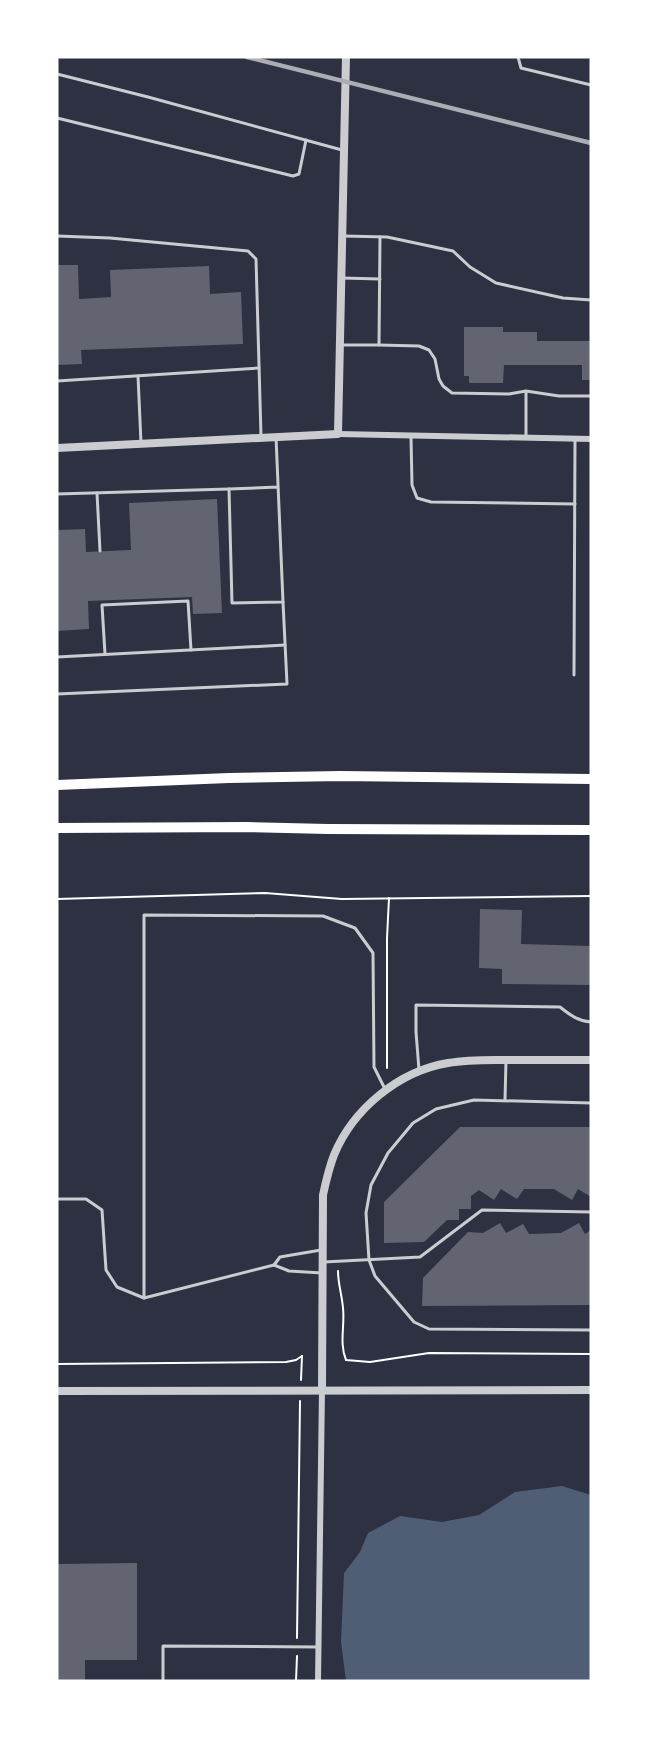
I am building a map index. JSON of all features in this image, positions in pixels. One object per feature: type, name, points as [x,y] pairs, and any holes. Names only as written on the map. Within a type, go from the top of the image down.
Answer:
[{"type":"highway","points":[[57,784],[340,776],[591,779]]},
{"type":"highway","points":[[57,828],[591,830]]},
{"type":"street","points":[[338,434],[346,57]]},
{"type":"street","points":[[57,448],[338,434],[591,439]]},
{"type":"street","points":[[318,1681],[323,1195],[335,1153],[347,1131],[362,1112],[386,1090],[419,1071],[470,1060],[591,1060]]},
{"type":"street","points":[[57,1391],[591,1390]]},
{"type":"lane","points":[[518,57],[521,68],[591,85]]},
{"type":"lane","points":[[57,74],[344,150]]},
{"type":"lane","points":[[57,118],[293,176],[299,174],[306,140]]},
{"type":"lane","points":[[57,236],[110,238],[248,251],[256,260],[261,438]]},
{"type":"lane","points":[[342,236],[380,237],[453,251],[470,267],[496,283],[563,298],[591,300]]},
{"type":"lane","points":[[379,345],[380,237]]},
{"type":"lane","points":[[341,278],[380,279]]},
{"type":"lane","points":[[340,345],[419,346],[429,350],[435,359],[439,379],[443,386],[452,393],[509,394],[526,391],[559,396],[591,396]]},
{"type":"lane","points":[[57,381],[259,368]]},
{"type":"lane","points":[[138,376],[141,444]]},
{"type":"lane","points":[[526,391],[526,438]]},
{"type":"lane","points":[[411,435],[412,485],[417,498],[432,502],[574,504]]},
{"type":"lane","points":[[57,694],[287,684],[276,437]]},
{"type":"lane","points":[[574,675],[575,439]]},
{"type":"lane","points":[[57,494],[278,487]]},
{"type":"lane","points":[[229,489],[232,603],[283,602]]},
{"type":"lane","points":[[98,493],[100,551]]},
{"type":"lane","points":[[105,654],[102,602],[188,601],[191,650]]},
{"type":"lane","points":[[57,657],[285,645]]},
{"type":"lane","points":[[144,1298],[144,915],[323,915],[355,928],[372,953],[374,1067],[386,1090]]},
{"type":"lane","points":[[419,1071],[416,1005],[560,1007],[571,1016],[591,1022]]},
{"type":"lane","points":[[505,1100],[506,1060]]},
{"type":"lane","points":[[591,1103],[474,1100],[436,1109],[412,1123],[388,1153],[371,1185],[366,1213],[369,1260],[375,1276],[414,1322],[429,1329],[591,1330]]},
{"type":"lane","points":[[57,1199],[86,1199],[102,1210],[106,1270],[117,1287],[144,1298],[274,1265],[289,1271],[322,1273]]},
{"type":"lane","points":[[322,1263],[420,1257],[482,1210],[591,1212]]},
{"type":"lane","points":[[274,1265],[280,1257],[322,1250]]},
{"type":"lane","points":[[163,1681],[163,1646],[318,1647]]},
{"type":"path","points":[[57,899],[265,893],[342,899],[591,896]]},
{"type":"path","points":[[387,1068],[389,898]]},
{"type":"path","points":[[338,1262],[338,1285],[344,1310],[342,1342],[346,1360],[370,1362],[429,1353],[591,1354]]},
{"type":"path","points":[[57,1364],[286,1362],[302,1356]]},
{"type":"path","points":[[297,1681],[300,1416]]},
{"type":"water","points":[[562,1486],[591,1495],[591,1681],[346,1681],[341,1642],[344,1573],[360,1552],[368,1533],[400,1516],[442,1522],[479,1515],[515,1492]]},
{"type":"building","points":[[57,265],[78,265],[79,299],[111,297],[110,270],[209,266],[210,294],[241,292],[243,344],[81,350],[82,364],[57,365]]},
{"type":"building","points":[[464,327],[503,327],[503,332],[537,332],[537,341],[591,341],[591,380],[582,380],[582,365],[504,365],[503,383],[469,383],[469,376],[464,376]]},
{"type":"building","points":[[217,499],[222,613],[193,614],[192,597],[88,601],[89,629],[57,631],[57,530],[85,529],[86,552],[131,550],[129,503]]},
{"type":"building","points":[[480,909],[522,910],[521,944],[591,946],[591,985],[502,984],[502,969],[479,968]]},
{"type":"building","points":[[460,1127],[591,1127],[591,1197],[578,1189],[572,1200],[554,1189],[524,1189],[517,1199],[501,1189],[494,1200],[479,1190],[471,1196],[471,1209],[459,1209],[459,1220],[447,1220],[424,1242],[384,1243],[384,1202]]},
{"type":"building","points":[[500,1223],[506,1233],[523,1224],[529,1234],[561,1233],[579,1223],[585,1234],[591,1230],[591,1305],[422,1306],[423,1278],[468,1232],[483,1233]]},
{"type":"building","points":[[137,1563],[137,1660],[85,1660],[85,1681],[57,1681],[57,1564]]},
{"type":"railway","points":[[247,57],[591,143]]}]
